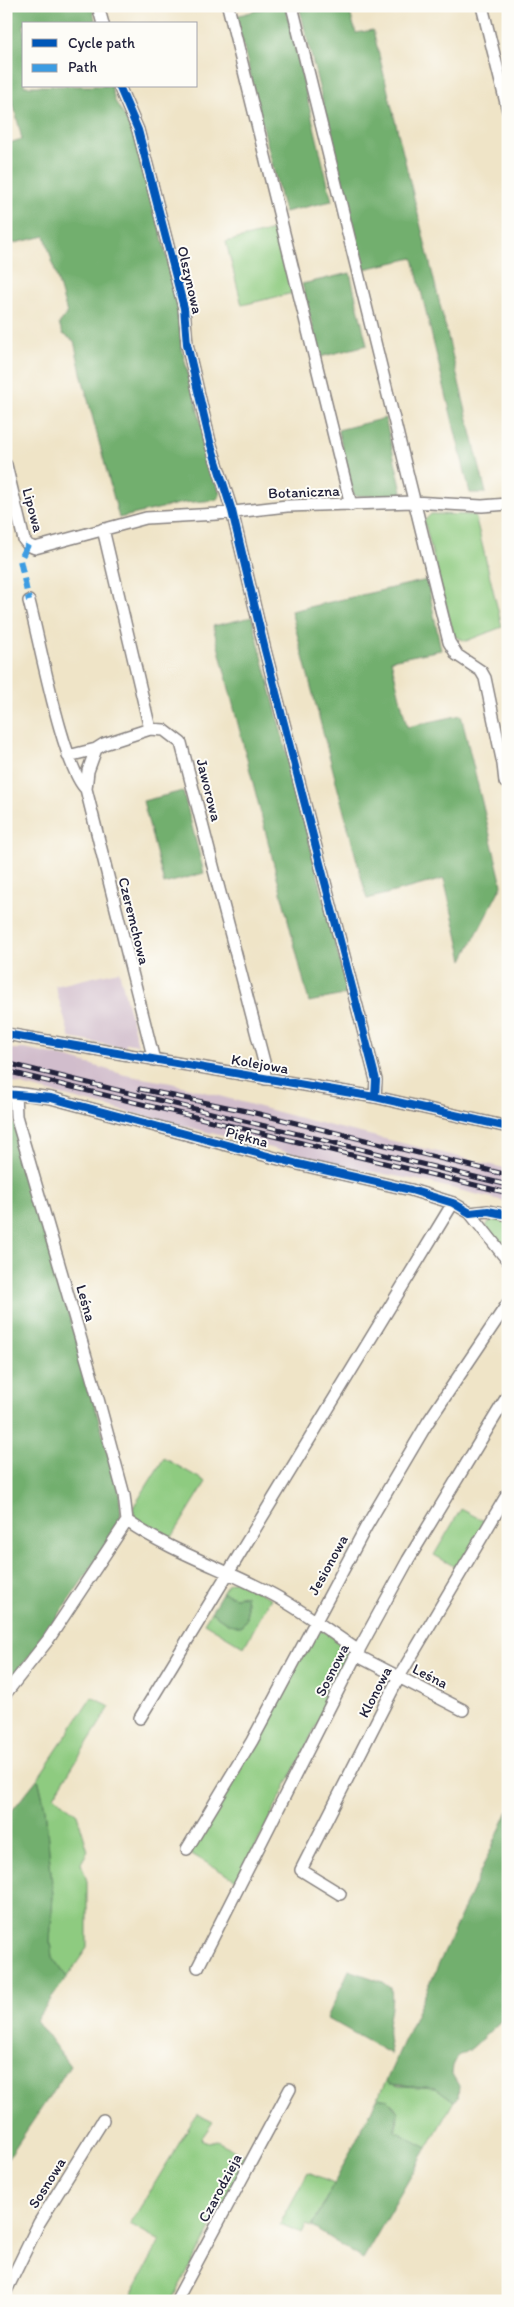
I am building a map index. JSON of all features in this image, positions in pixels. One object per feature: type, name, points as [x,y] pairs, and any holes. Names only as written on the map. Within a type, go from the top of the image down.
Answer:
[{"type":"street","points":[[98,6],[102,22]]},
{"type":"street","points":[[228,6],[351,505]]},
{"type":"street","points":[[292,6],[449,642],[457,656],[482,671],[485,678],[505,782]]},
{"type":"street","points":[[482,6],[508,111]]},
{"type":"street","name":"Olszynowa","points":[[120,88],[138,130],[184,308],[187,344],[210,442],[232,511],[265,650],[376,1080],[375,1097]]},
{"type":"street","name":"Lipowa","points":[[6,465],[24,540],[30,547],[53,544],[103,529]]},
{"type":"street","name":"Botaniczna","points":[[103,529],[146,518],[217,514],[287,506],[413,502],[482,506],[508,504]]},
{"type":"street","points":[[68,756],[96,749],[104,744],[150,730],[103,529]]},
{"type":"street","name":"Czeremchowa","points":[[30,601],[68,756],[77,780],[86,789]]},
{"type":"street","name":"Jaworowa","points":[[150,730],[164,730],[181,742],[264,1062],[265,1080]]},
{"type":"street","name":"Czeremchowa","points":[[96,749],[88,771],[86,789],[154,1060]]},
{"type":"street","name":"Kolejowa","points":[[6,1034],[265,1080],[375,1097],[508,1127]]},
{"type":"street","name":"Piękna","points":[[15,1094],[51,1098],[298,1164],[411,1190],[453,1203],[470,1213],[508,1261]]},
{"type":"street","name":"Leśna","points":[[15,1094],[16,1116],[97,1397],[124,1495],[128,1521],[165,1544],[229,1572],[281,1599],[357,1653],[463,1710]]},
{"type":"street","points":[[140,1718],[453,1203]]},
{"type":"street","points":[[470,1213],[488,1211],[508,1215]]},
{"type":"street","name":"Jesionowa","points":[[187,1849],[252,1740],[366,1527],[424,1430],[508,1303]]},
{"type":"street","name":"Sosnowa","points":[[198,1967],[357,1653],[408,1560],[508,1395]]},
{"type":"street","name":"Klonowa","points":[[340,1894],[302,1870],[399,1677],[508,1493]]},
{"type":"street","points":[[6,1693],[48,1640],[128,1521]]},
{"type":"street","name":"Czarodzieja","points":[[176,2301],[290,2089]]},
{"type":"street","name":"Sosnowa","points":[[6,2291],[39,2223],[103,2120]]},
{"type":"shaded area","points":[[119,971],[138,1045],[126,1043],[125,1048],[70,1038],[55,986]]},
{"type":"shaded area","points":[[6,1049],[24,1049],[69,1058],[125,1075],[171,1083],[311,1121],[508,1169],[508,1202],[422,1181],[341,1166],[6,1081]]},
{"type":"green space","points":[[6,6],[92,6],[96,22],[22,22],[22,88],[112,88],[115,101],[136,135],[182,317],[182,350],[220,495],[216,500],[183,503],[119,518],[74,341],[63,334],[59,324],[67,313],[45,236],[6,245],[6,144],[22,139],[12,98],[6,99]]},
{"type":"green space","points":[[273,6],[285,6],[332,201],[284,212],[236,16]]},
{"type":"green space","points":[[299,6],[348,6],[356,33],[373,30],[486,493],[470,493],[413,258],[364,269]]},
{"type":"green space","points":[[277,229],[293,293],[242,305],[226,242]]},
{"type":"green space","points":[[350,273],[367,345],[320,357],[302,284]]},
{"type":"green space","points":[[385,418],[402,491],[400,496],[354,496],[338,430]]},
{"type":"green space","points":[[431,514],[475,515],[502,627],[466,641],[454,636],[424,521]]},
{"type":"green space","points":[[427,580],[441,650],[391,660],[407,727],[461,715],[502,885],[463,960],[444,879],[367,899],[291,611]]},
{"type":"green space","points":[[252,617],[348,994],[309,1002],[213,626]]},
{"type":"green space","points":[[183,791],[204,873],[164,884],[143,801]]},
{"type":"green space","points":[[6,1115],[12,1116],[119,1491],[121,1513],[118,1528],[36,1648],[6,1685]]},
{"type":"green space","points":[[494,1217],[508,1219],[508,1248],[505,1250],[486,1226]]},
{"type":"green space","points":[[164,1458],[206,1482],[169,1542],[136,1523],[133,1508]]},
{"type":"green space","points":[[461,1509],[486,1522],[459,1569],[434,1555]]},
{"type":"green space","points":[[236,1581],[271,1598],[244,1647],[204,1623],[211,1612],[229,1624],[247,1618],[247,1600],[243,1595],[235,1597],[222,1593],[229,1583]]},
{"type":"green space","points":[[222,1593],[235,1597],[246,1596],[247,1618],[241,1627],[229,1624],[211,1612]]},
{"type":"green space","points":[[317,1627],[354,1651],[238,1881],[188,1852]]},
{"type":"green space","points":[[92,1697],[110,1707],[54,1796],[77,1814],[88,1851],[81,1863],[87,1881],[87,1948],[67,1977],[52,1957],[50,1942],[53,1895],[45,1808],[38,1778]]},
{"type":"green space","points":[[38,1778],[45,1808],[53,1895],[50,1942],[52,1957],[67,1977],[36,2020],[70,2066],[6,2161],[6,1818]]},
{"type":"green space","points":[[508,1811],[508,2014],[472,2048],[458,2056],[453,2066],[452,2074],[459,2086],[458,2098],[454,2101],[436,2088],[390,2084],[386,2081]]},
{"type":"green space","points":[[349,1970],[383,1982],[391,1988],[388,2040],[391,2054],[327,2018]]},
{"type":"green space","points":[[386,2081],[398,2086],[436,2088],[454,2101],[427,2148],[395,2131],[398,2118],[396,2109],[390,2102],[378,2097]]},
{"type":"green space","points":[[378,2097],[388,2100],[398,2112],[395,2131],[427,2148],[363,2259],[312,2227]]},
{"type":"green space","points":[[197,2114],[213,2122],[201,2139],[209,2143],[217,2141],[250,2158],[171,2301],[128,2301],[160,2241],[130,2224]]},
{"type":"green space","points":[[308,2172],[334,2183],[312,2227],[306,2225],[302,2233],[280,2224]]},
{"type":"railway","points":[[6,1063],[508,1185]]},
{"type":"railway","points":[[6,1071],[508,1193]]},
{"type":"railway","points":[[140,1089],[251,1112],[508,1175]]},
{"type":"marked path","points":[[28,545],[20,560],[29,601]]},
{"type":"cycle path","points":[[120,88],[138,130],[184,308],[187,344],[210,442],[232,511],[265,650],[376,1080],[375,1097]]},
{"type":"cycle path","points":[[6,1034],[375,1097],[508,1127]]},
{"type":"cycle path","points":[[6,1094],[51,1098],[298,1164],[411,1190],[453,1203],[470,1213],[488,1211],[508,1215]]}]
